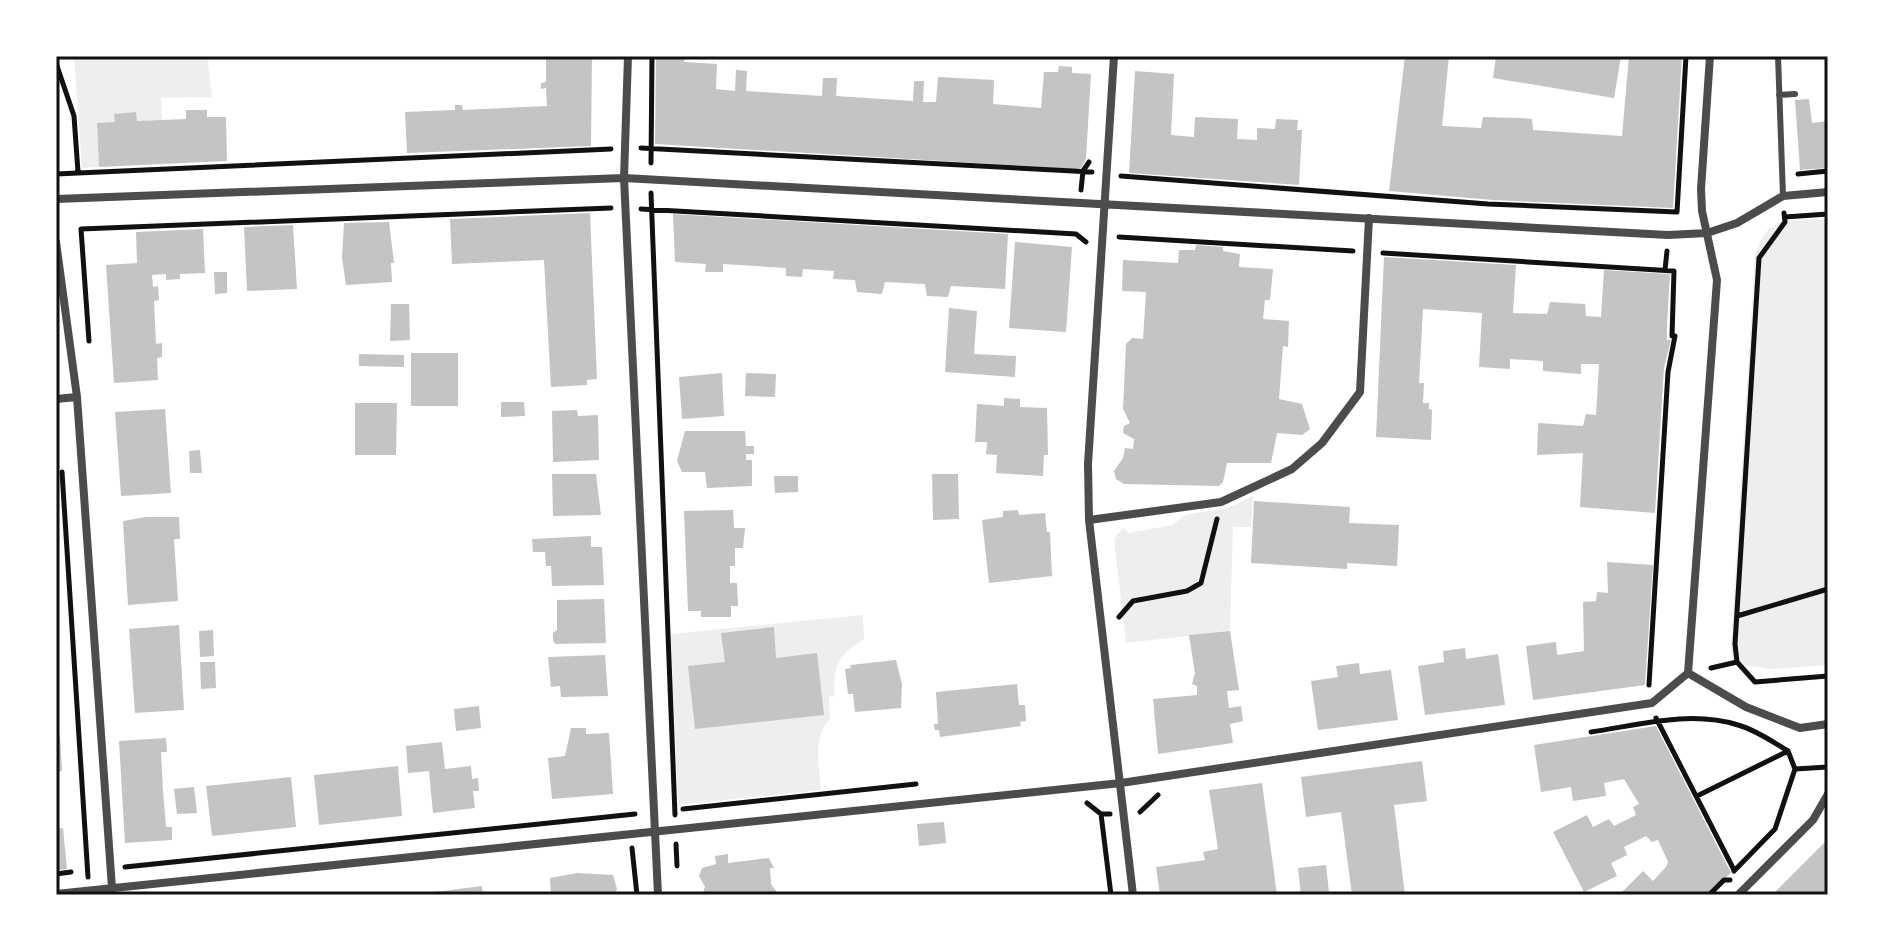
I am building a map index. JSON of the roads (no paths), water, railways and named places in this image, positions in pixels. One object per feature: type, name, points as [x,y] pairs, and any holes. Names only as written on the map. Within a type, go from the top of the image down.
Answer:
[{"type":"street","points":[[628,56],[624,178],[658,895]]},
{"type":"street","points":[[1114,56],[1088,464],[1089,520],[1133,895]]},
{"type":"street","points":[[56,894],[112,892],[1121,783],[1652,703],[1688,673],[1717,280],[1701,189],[1710,56]]},
{"type":"street","points":[[56,199],[624,178],[1668,235],[1707,233],[1737,223],[1783,196],[1828,192]]},
{"type":"street","points":[[1089,520],[1221,502],[1292,469],[1322,443],[1360,392],[1369,218]]},
{"type":"street","points":[[56,242],[77,397],[112,892]]},
{"type":"street","points":[[56,399],[77,397]]},
{"type":"street","points":[[1688,673],[1746,707],[1800,728],[1828,724]]},
{"type":"street","points":[[1738,895],[1813,820],[1828,794]]},
{"type":"lane","points":[[1778,56],[1783,196]]},
{"type":"lane","points":[[1779,95],[1795,94]]}]
